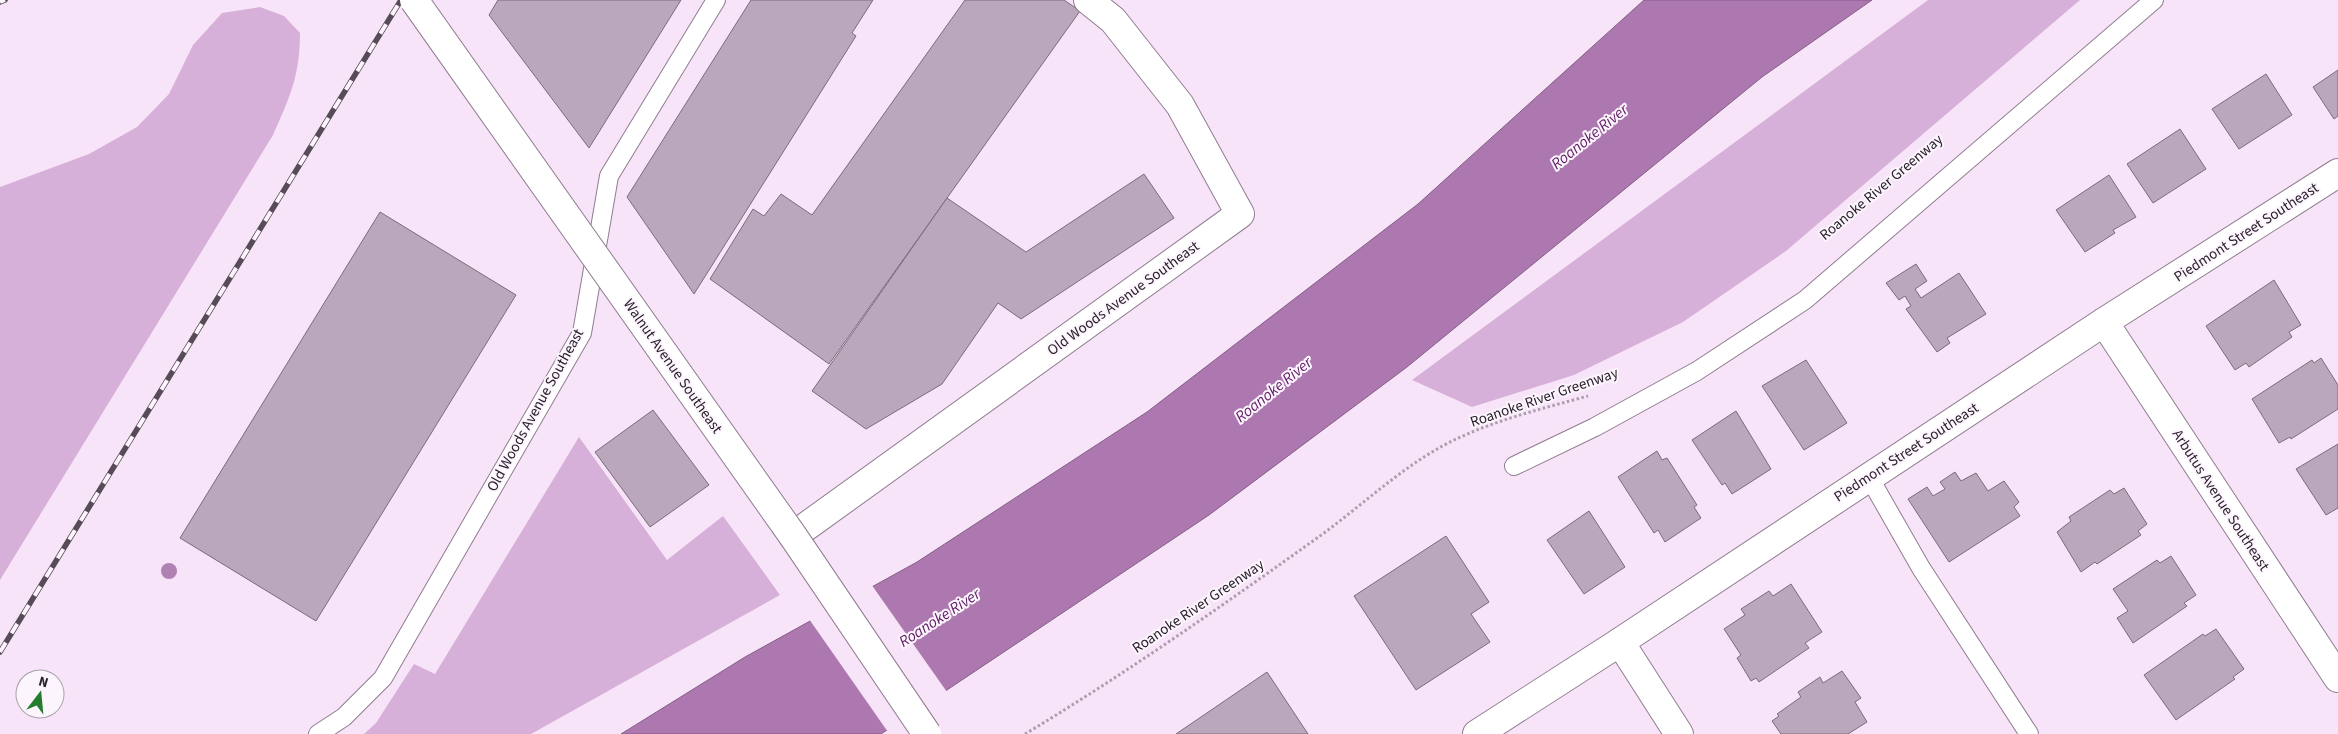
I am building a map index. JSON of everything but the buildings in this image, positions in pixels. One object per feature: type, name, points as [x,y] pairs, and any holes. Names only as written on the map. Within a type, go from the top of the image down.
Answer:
[{"type":"street","name":"Walnut Avenue Southeast","points":[[414,0],[793,536],[927,734]]},
{"type":"street","name":"Old Woods Avenue Southeast","points":[[793,536],[1240,214],[1180,105],[1113,20],[1088,0]]},
{"type":"street","name":"Piedmont Street Southeast","points":[[1477,734],[1620,642],[2104,322],[2338,173]]},
{"type":"street","name":"Arbutus Avenue Southeast","points":[[2104,322],[2338,678]]},
{"type":"street","points":[[1620,642],[1679,734]]},
{"type":"lane","name":"Old Woods Avenue Southeast","points":[[318,734],[344,717],[383,678],[582,333],[609,176],[716,0]]},
{"type":"lane","points":[[1514,466],[1596,427],[1697,371],[1805,300],[2154,0]]},
{"type":"lane","points":[[1869,477],[1921,568],[2029,734]]},
{"type":"path","name":"Roanoke River Greenway","points":[[1025,734],[1233,598],[1342,520],[1417,460],[1452,441],[1495,422],[1592,395]]},
{"type":"path","points":[[1030,731],[1034,734]]},
{"type":"shaded area","points":[[1928,0],[2080,0],[1786,251],[1683,322],[1574,375],[1472,407],[1412,380]]},
{"type":"shaded area","points":[[260,7],[284,16],[300,33],[300,48],[293,86],[273,135],[0,580],[0,187],[89,154],[137,127],[169,94],[193,45],[222,13]]},
{"type":"shaded area","points":[[579,437],[667,560],[723,516],[780,595],[531,734],[364,734],[376,723],[414,664],[435,674]]},
{"type":"water","name":"Roanoke River","points":[[1644,0],[1872,0],[1762,77],[1407,367],[1209,515],[881,734],[621,734],[745,657],[917,562],[1147,412],[1418,204]]},
{"type":"pier","points":[[871,584],[947,692],[888,732],[809,619]]},
{"type":"railway","points":[[0,2],[5,0]]},
{"type":"railway","points":[[0,652],[401,0]]}]
